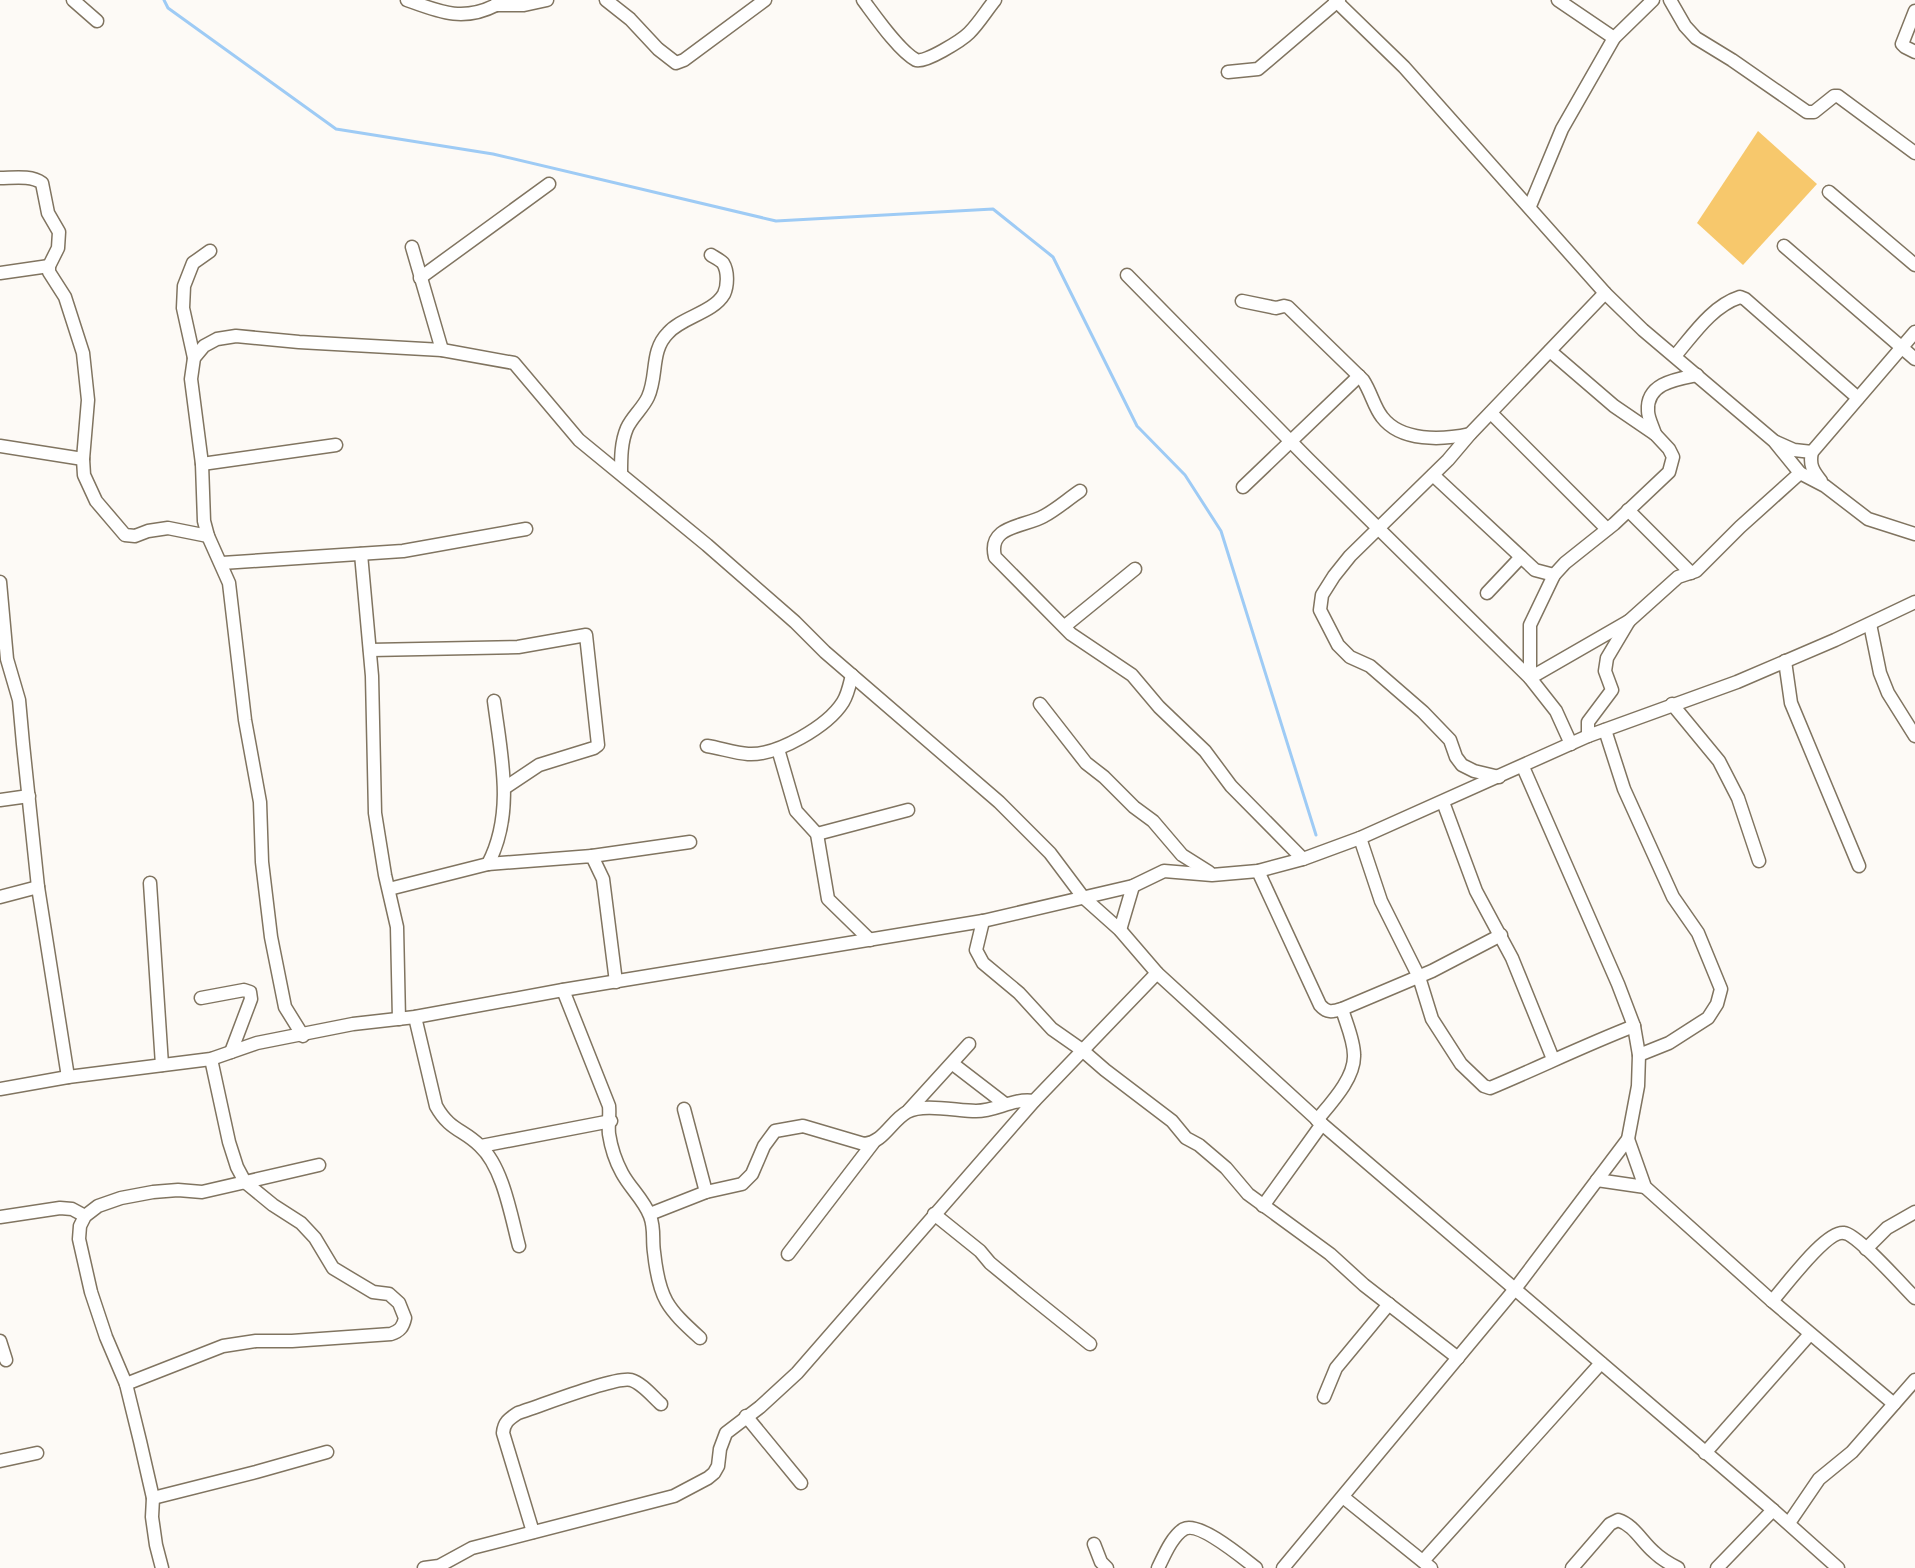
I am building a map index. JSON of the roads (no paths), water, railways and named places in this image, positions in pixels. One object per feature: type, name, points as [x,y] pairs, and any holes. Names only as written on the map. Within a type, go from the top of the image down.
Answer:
[{"type":"street","points":[[73,0],[98,21]]},
{"type":"street","points":[[407,0],[443,14],[471,15],[482,12],[497,3],[524,5],[547,0]]},
{"type":"street","points":[[606,0],[630,19],[658,49],[676,63],[684,60],[765,0]]},
{"type":"street","points":[[863,0],[901,47],[920,62],[931,58],[967,36],[995,0]]},
{"type":"street","points":[[1228,72],[1258,69],[1337,0],[1404,67],[1605,293],[1643,330],[1774,441],[1800,472],[1825,486],[1868,519],[1915,534]]},
{"type":"street","points":[[1558,0],[1614,38]]},
{"type":"street","points":[[1530,206],[1562,129],[1614,38],[1653,0]]},
{"type":"street","points":[[1670,0],[1685,26],[1696,38],[1807,112],[1814,112],[1834,96],[1838,96],[1915,153]]},
{"type":"street","points":[[1915,11],[1902,44],[1915,52]]},
{"type":"street","points":[[0,178],[38,179],[42,183],[48,213],[58,232],[58,248],[49,266],[49,272],[65,297],[83,353],[88,400],[83,459],[84,475],[96,501],[125,535],[135,536],[168,528],[208,536]]},
{"type":"street","points":[[420,278],[549,184]]},
{"type":"street","points":[[1829,192],[1915,265]]},
{"type":"street","points":[[1784,246],[1915,359]]},
{"type":"street","points":[[412,247],[442,350]]},
{"type":"street","points":[[210,251],[193,263],[184,286],[183,308],[194,358],[191,379],[201,464],[204,521],[208,536],[230,583],[245,720],[260,802],[262,862],[271,938],[285,1007],[303,1036]]},
{"type":"street","points":[[621,473],[621,451],[627,428],[648,397],[653,381],[656,349],[669,331],[723,296],[727,275],[723,262],[711,255]]},
{"type":"street","points":[[0,273],[49,266]]},
{"type":"street","points":[[1127,275],[1291,442],[1530,678],[1556,711],[1571,744]]},
{"type":"street","points":[[1499,777],[1474,771],[1462,765],[1456,757],[1450,740],[1423,712],[1377,672],[1350,657],[1338,645],[1320,610],[1322,595],[1334,576],[1378,528],[1433,475],[1605,293]]},
{"type":"street","points":[[1674,356],[1704,322],[1722,306],[1740,297],[1858,398]]},
{"type":"street","points":[[1242,301],[1276,308],[1284,306],[1288,308],[1359,376],[1371,392],[1380,415],[1396,429],[1428,438],[1451,438],[1470,434]]},
{"type":"street","points":[[1825,486],[1812,469],[1810,460],[1812,452],[1915,332]]},
{"type":"street","points":[[194,358],[204,346],[216,339],[236,336],[442,350],[514,363],[579,440],[724,559],[852,675],[999,802],[1050,853],[1083,897],[1120,930],[1157,973],[1319,1122],[1838,1568]]},
{"type":"street","points":[[1530,678],[1530,625],[1554,575],[1670,472],[1673,458],[1669,449],[1655,434],[1614,406],[1550,351]]},
{"type":"street","points":[[1655,434],[1647,410],[1652,396],[1660,385],[1697,375]]},
{"type":"street","points":[[1243,487],[1359,376]]},
{"type":"street","points":[[1491,413],[1607,529]]},
{"type":"street","points":[[1774,441],[1794,450],[1812,452]]},
{"type":"street","points":[[201,464],[336,445]]},
{"type":"street","points":[[0,446],[83,459]]},
{"type":"street","points":[[1530,678],[1629,621],[1678,577],[1691,573],[1703,564],[1800,472]]},
{"type":"street","points":[[1433,475],[1535,570],[1554,575]]},
{"type":"street","points":[[1080,491],[1044,517],[1008,528],[996,541],[993,548],[995,557],[1071,634],[1132,675],[1159,707],[1205,751],[1231,786],[1303,859]]},
{"type":"street","points":[[1628,510],[1691,573]]},
{"type":"street","points":[[222,563],[403,551],[526,529]]},
{"type":"street","points":[[361,554],[375,731],[375,813],[385,876],[397,927],[399,1019]]},
{"type":"street","points":[[1487,593],[1521,557]]},
{"type":"street","points":[[1065,626],[1135,569]]},
{"type":"street","points":[[0,582],[7,659],[6,673],[19,700],[38,887],[68,1077]]},
{"type":"street","points":[[0,1089],[68,1077],[211,1059],[257,1044],[353,1024],[415,1017],[563,990],[983,921],[1133,886],[1164,871],[1212,875],[1258,871],[1303,859],[1360,838],[1588,736],[1737,682],[1915,602]]},
{"type":"street","points":[[1588,736],[1588,722],[1593,712],[1612,690],[1605,670],[1607,658],[1629,621]]},
{"type":"street","points":[[1870,624],[1880,673],[1888,693],[1915,736]]},
{"type":"street","points":[[370,650],[518,647],[586,635],[598,745],[539,765],[506,787]]},
{"type":"street","points":[[1785,662],[1791,703],[1859,866]]},
{"type":"street","points":[[707,746],[747,754],[765,753],[778,749],[818,728],[829,718],[844,700],[852,675]]},
{"type":"street","points":[[489,864],[498,846],[506,787],[494,701]]},
{"type":"street","points":[[1040,704],[1086,763],[1104,777],[1134,807],[1153,821],[1182,855],[1212,875]]},
{"type":"street","points":[[1672,705],[1719,761],[1738,798],[1759,861]]},
{"type":"street","points":[[1605,730],[1624,789],[1673,897],[1698,933],[1721,989],[1717,1004],[1708,1018],[1670,1042],[1639,1055]]},
{"type":"street","points":[[778,749],[796,811],[817,834],[828,899],[870,940]]},
{"type":"street","points":[[1283,1568],[1515,1289],[1628,1139],[1638,1086],[1639,1055],[1634,1026],[1523,766]]},
{"type":"street","points":[[0,800],[29,796]]},
{"type":"street","points":[[1443,802],[1476,891],[1501,935],[1553,1059]]},
{"type":"street","points":[[817,834],[908,810]]},
{"type":"street","points":[[1360,838],[1381,901],[1419,977],[1432,1019],[1461,1064],[1484,1086],[1490,1088],[1634,1026]]},
{"type":"street","points":[[388,889],[489,864],[591,856],[690,842]]},
{"type":"street","points":[[591,856],[603,879],[616,982]]},
{"type":"street","points":[[1258,871],[1320,1005],[1325,1011],[1342,1009],[1419,977],[1501,935]]},
{"type":"street","points":[[150,883],[162,1065]]},
{"type":"street","points":[[1120,930],[1133,886]]},
{"type":"street","points":[[0,897],[38,887]]},
{"type":"street","points":[[983,921],[976,951],[983,963],[1019,993],[1052,1029],[1172,1120],[1186,1138],[1214,1156],[1248,1194],[1330,1254],[1364,1286],[1458,1358]]},
{"type":"street","points":[[424,1568],[439,1566],[472,1548],[674,1496],[708,1478],[718,1466],[720,1449],[726,1433],[760,1407],[797,1373],[1034,1101],[1157,973]]},
{"type":"street","points":[[201,998],[244,990],[250,992],[250,999],[231,1052]]},
{"type":"street","points":[[563,990],[609,1106],[609,1132],[617,1162],[623,1175],[650,1214],[654,1229],[653,1250],[663,1298],[672,1313],[700,1338]]},
{"type":"street","points":[[1263,1206],[1354,1066],[1354,1053],[1342,1009]]},
{"type":"street","points":[[415,1017],[435,1106],[453,1128],[481,1146],[493,1164],[503,1189],[519,1246]]},
{"type":"street","points":[[788,1254],[873,1143],[907,1112],[969,1044]]},
{"type":"street","points":[[126,1384],[223,1346],[256,1341],[292,1341],[391,1334],[403,1327],[405,1318],[399,1303],[389,1294],[373,1292],[333,1268],[315,1238],[301,1223],[273,1205],[245,1182],[237,1167],[229,1142],[211,1059]]},
{"type":"street","points":[[953,1064],[1005,1104]]},
{"type":"street","points":[[907,1112],[918,1108],[979,1111],[1021,1100],[1034,1101]]},
{"type":"street","points":[[684,1109],[706,1192]]},
{"type":"street","points":[[481,1146],[610,1121]]},
{"type":"street","points":[[650,1214],[706,1192],[742,1184],[752,1174],[764,1146],[775,1131],[803,1126],[864,1144],[873,1143]]},
{"type":"street","points":[[1628,1139],[1645,1187],[1772,1301],[1894,1404]]},
{"type":"street","points":[[162,1568],[152,1517],[153,1498],[126,1384],[106,1337],[91,1292],[79,1239],[80,1226],[85,1216],[98,1206],[121,1198],[178,1190],[202,1192],[320,1165]]},
{"type":"street","points":[[1598,1180],[1645,1187]]},
{"type":"street","points":[[0,1217],[60,1208],[72,1209],[85,1216]]},
{"type":"street","points":[[1866,1249],[1887,1228],[1915,1212]]},
{"type":"street","points":[[934,1214],[1090,1344]]},
{"type":"street","points":[[1772,1301],[1824,1242],[1835,1234],[1843,1232],[1866,1249],[1915,1298]]},
{"type":"street","points":[[1324,1398],[1336,1368],[1389,1304]]},
{"type":"street","points":[[1706,1453],[1810,1334]]},
{"type":"street","points":[[0,1341],[6,1359]]},
{"type":"street","points":[[1342,1497],[1427,1564],[1601,1363]]},
{"type":"street","points":[[532,1533],[502,1433],[508,1419],[518,1413],[623,1380],[632,1380],[660,1404]]},
{"type":"street","points":[[1789,1524],[1819,1479],[1852,1452],[1915,1380]]},
{"type":"street","points":[[746,1416],[801,1483]]},
{"type":"street","points":[[153,1498],[327,1452]]},
{"type":"street","points":[[0,1461],[38,1453]]},
{"type":"street","points":[[1717,1568],[1773,1510]]},
{"type":"street","points":[[1572,1568],[1610,1524],[1618,1520],[1636,1532],[1653,1552],[1678,1568]]},
{"type":"street","points":[[1158,1568],[1177,1534],[1186,1528],[1193,1527],[1227,1545],[1256,1568]]},
{"type":"street","points":[[1094,1544],[1101,1562],[1107,1568]]},
{"type":"waterway","points":[[164,0],[168,8],[336,129],[493,154],[776,221],[993,209],[1053,257],[1137,426],[1185,475],[1221,531],[1316,835]]}]
